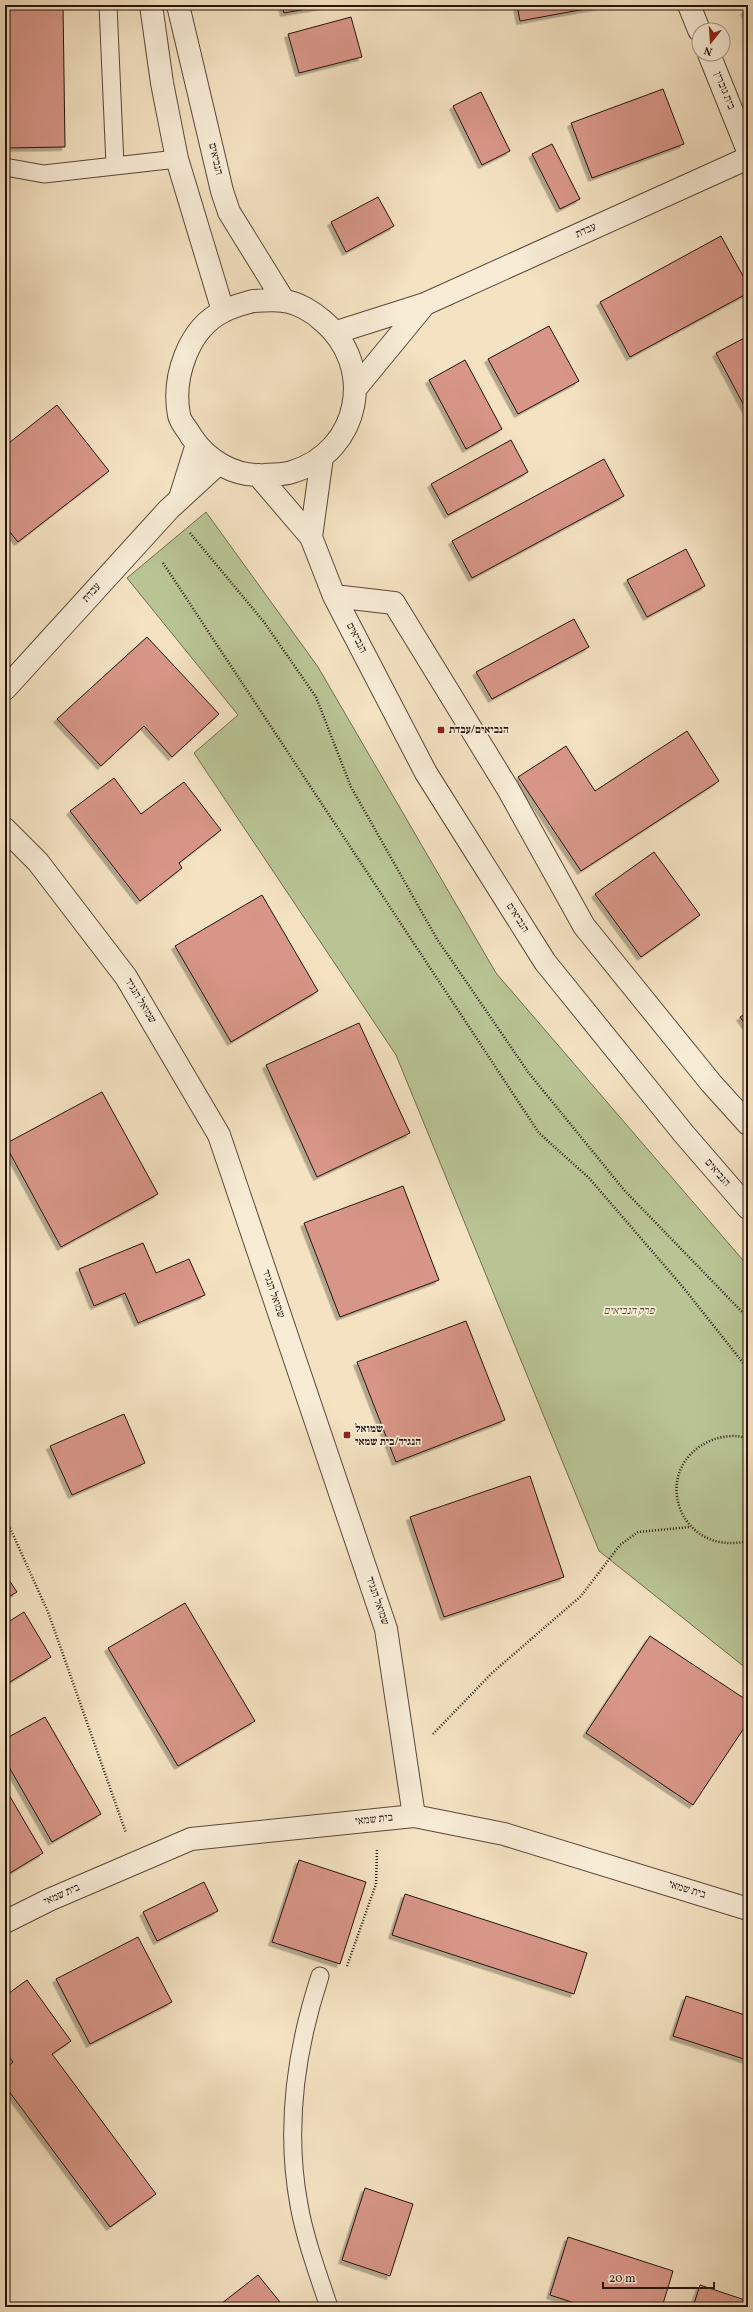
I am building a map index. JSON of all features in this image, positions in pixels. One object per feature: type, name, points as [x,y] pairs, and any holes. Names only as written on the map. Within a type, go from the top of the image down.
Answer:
[{"type":"street","points":[[151,5],[162,83],[176,159],[223,311]]},
{"type":"street","name":"הנביאים","points":[[178,5],[220,183],[229,212],[284,301]]},
{"type":"street","points":[[689,5],[696,22]]},
{"type":"street","name":"בית גוברין","points":[[712,62],[748,151]]},
{"type":"street","name":"עבדת","points":[[336,332],[425,304],[748,158]]},
{"type":"street","points":[[253,301],[284,301],[313,312],[336,332],[351,358],[356,388],[352,414],[340,438],[322,458],[292,473],[258,475],[240,472],[218,464],[197,444],[179,416],[179,385],[184,356],[200,330],[223,311],[253,301]]},
{"type":"street","name":"עבדת","points":[[356,388],[425,304]]},
{"type":"street","name":"עבדת","points":[[175,503],[197,444]]},
{"type":"street","name":"הנביאים","points":[[311,537],[322,458]]},
{"type":"street","name":"עבדת","points":[[5,690],[175,503],[218,464]]},
{"type":"street","name":"הנביאים","points":[[258,475],[311,537],[334,596],[426,773],[545,962],[684,1134],[748,1208]]},
{"type":"street","points":[[334,596],[394,603],[508,789],[584,926],[711,1083],[748,1124]]},
{"type":"street","name":"שמואל הנגיד","points":[[5,828],[38,862],[126,977],[220,1135],[386,1629],[414,1816]]},
{"type":"street","name":"בית שמאי","points":[[5,1922],[191,1839],[414,1816],[504,1834],[748,1909]]},
{"type":"lane","points":[[108,5],[115,164]]},
{"type":"lane","points":[[5,167],[44,174],[115,164],[176,159]]},
{"type":"lane","points":[[320,1976],[307,2016],[297,2070],[292,2137],[299,2204],[329,2307]]},
{"type":"path","points":[[175,503],[264,622],[316,697],[351,787],[436,939],[528,1072],[624,1190],[748,1318]]},
{"type":"path","points":[[145,535],[539,1133],[589,1178],[682,1286],[748,1370]]},
{"type":"path","points":[[744,1437],[748,1433]]},
{"type":"path","points":[[748,1439],[744,1437],[721,1436],[700,1445],[684,1462],[676,1484],[678,1507],[690,1527],[709,1540],[732,1545],[748,1541]]},
{"type":"path","points":[[5,1517],[48,1612],[137,1862]]},
{"type":"path","points":[[406,1763],[492,1672],[581,1596],[620,1545],[638,1532],[690,1527]]},
{"type":"path","points":[[320,1976],[341,1983],[376,1884],[379,1819]]},
{"type":"green space","name":"פרק הנביאים","points":[[206,512],[318,667],[496,973],[748,1266],[748,1667],[742,1665],[599,1551],[396,1055],[194,753],[238,715],[127,578]]},
{"type":"building","points":[[11,5],[63,5],[65,147],[5,148],[5,7],[11,7]]},
{"type":"building","points":[[282,5],[330,5],[284,13]]},
{"type":"building","points":[[517,5],[607,5],[520,21]]},
{"type":"building","points":[[748,9],[748,18],[744,11]]},
{"type":"building","points":[[351,17],[362,57],[299,73],[288,34]]},
{"type":"building","points":[[663,89],[684,144],[592,178],[571,123]]},
{"type":"building","points":[[481,92],[510,151],[482,165],[453,106]]},
{"type":"building","points":[[552,144],[580,199],[560,209],[532,154]]},
{"type":"building","points":[[378,197],[394,226],[346,252],[331,222]]},
{"type":"building","points":[[721,236],[748,285],[748,293],[630,357],[600,302]]},
{"type":"building","points":[[549,326],[579,381],[518,414],[488,359]]},
{"type":"building","points":[[748,336],[748,413],[716,353]]},
{"type":"building","points":[[465,360],[502,429],[466,449],[429,380]]},
{"type":"building","points":[[57,405],[109,471],[18,542],[5,526],[5,446]]},
{"type":"building","points":[[511,440],[528,472],[448,515],[431,484]]},
{"type":"building","points":[[604,459],[624,496],[472,578],[452,541]]},
{"type":"building","points":[[686,549],[705,586],[647,617],[627,580]]},
{"type":"building","points":[[574,619],[589,647],[492,699],[476,672]]},
{"type":"building","points":[[147,637],[219,714],[172,757],[144,726],[101,766],[57,719]]},
{"type":"building","points":[[687,731],[719,781],[581,871],[518,777],[566,746],[595,791]]},
{"type":"building","points":[[114,778],[141,814],[184,782],[221,830],[179,863],[182,868],[140,901],[70,811]]},
{"type":"building","points":[[654,852],[700,915],[641,957],[595,894]]},
{"type":"building","points":[[262,895],[318,991],[231,1042],[175,946]]},
{"type":"building","points":[[748,1012],[748,1028],[740,1017]]},
{"type":"building","points":[[359,1023],[410,1133],[317,1177],[266,1065]]},
{"type":"building","points":[[102,1092],[158,1194],[61,1247],[5,1144]]},
{"type":"building","points":[[403,1186],[439,1280],[340,1317],[304,1223]]},
{"type":"building","points":[[143,1243],[156,1273],[189,1259],[205,1295],[138,1323],[125,1293],[94,1306],[79,1269]]},
{"type":"building","points":[[466,1321],[505,1420],[396,1462],[357,1362]]},
{"type":"building","points":[[124,1414],[145,1463],[72,1495],[50,1446]]},
{"type":"building","points":[[530,1476],[564,1577],[444,1617],[410,1517]]},
{"type":"building","points":[[5,1574],[17,1592],[5,1599]]},
{"type":"building","points":[[185,1603],[255,1721],[178,1766],[108,1648]]},
{"type":"building","points":[[24,1612],[51,1657],[5,1685],[5,1624]]},
{"type":"building","points":[[650,1636],[748,1701],[748,1722],[693,1805],[586,1733]]},
{"type":"building","points":[[45,1717],[101,1814],[52,1842],[5,1760],[5,1739]]},
{"type":"building","points":[[5,1788],[43,1853],[5,1876]]},
{"type":"building","points":[[299,1860],[366,1882],[340,1964],[272,1942]]},
{"type":"building","points":[[204,1882],[218,1911],[157,1941],[143,1912]]},
{"type":"building","points":[[405,1894],[587,1953],[574,1994],[392,1935]]},
{"type":"building","points":[[138,1937],[172,2002],[90,2044],[56,1979]]},
{"type":"building","points":[[27,1980],[71,2041],[52,2054],[156,2194],[110,2227],[5,2086],[5,2069],[13,2062],[5,2051],[5,1996]]},
{"type":"building","points":[[686,1996],[748,2016],[747,2060],[673,2036]]},
{"type":"building","points":[[365,2188],[413,2204],[390,2276],[342,2260]]},
{"type":"building","points":[[568,2237],[673,2271],[662,2307],[587,2307],[550,2295]]},
{"type":"building","points":[[258,2275],[284,2307],[217,2307]]},
{"type":"building","points":[[700,2285],[748,2301],[748,2307],[693,2307]]},
{"type":"place","name":"הנביאים/עבדת","points":[[441,730]]},
{"type":"place","name":"שמואל הנגיד/בית שמאי","points":[[347,1435]]}]
